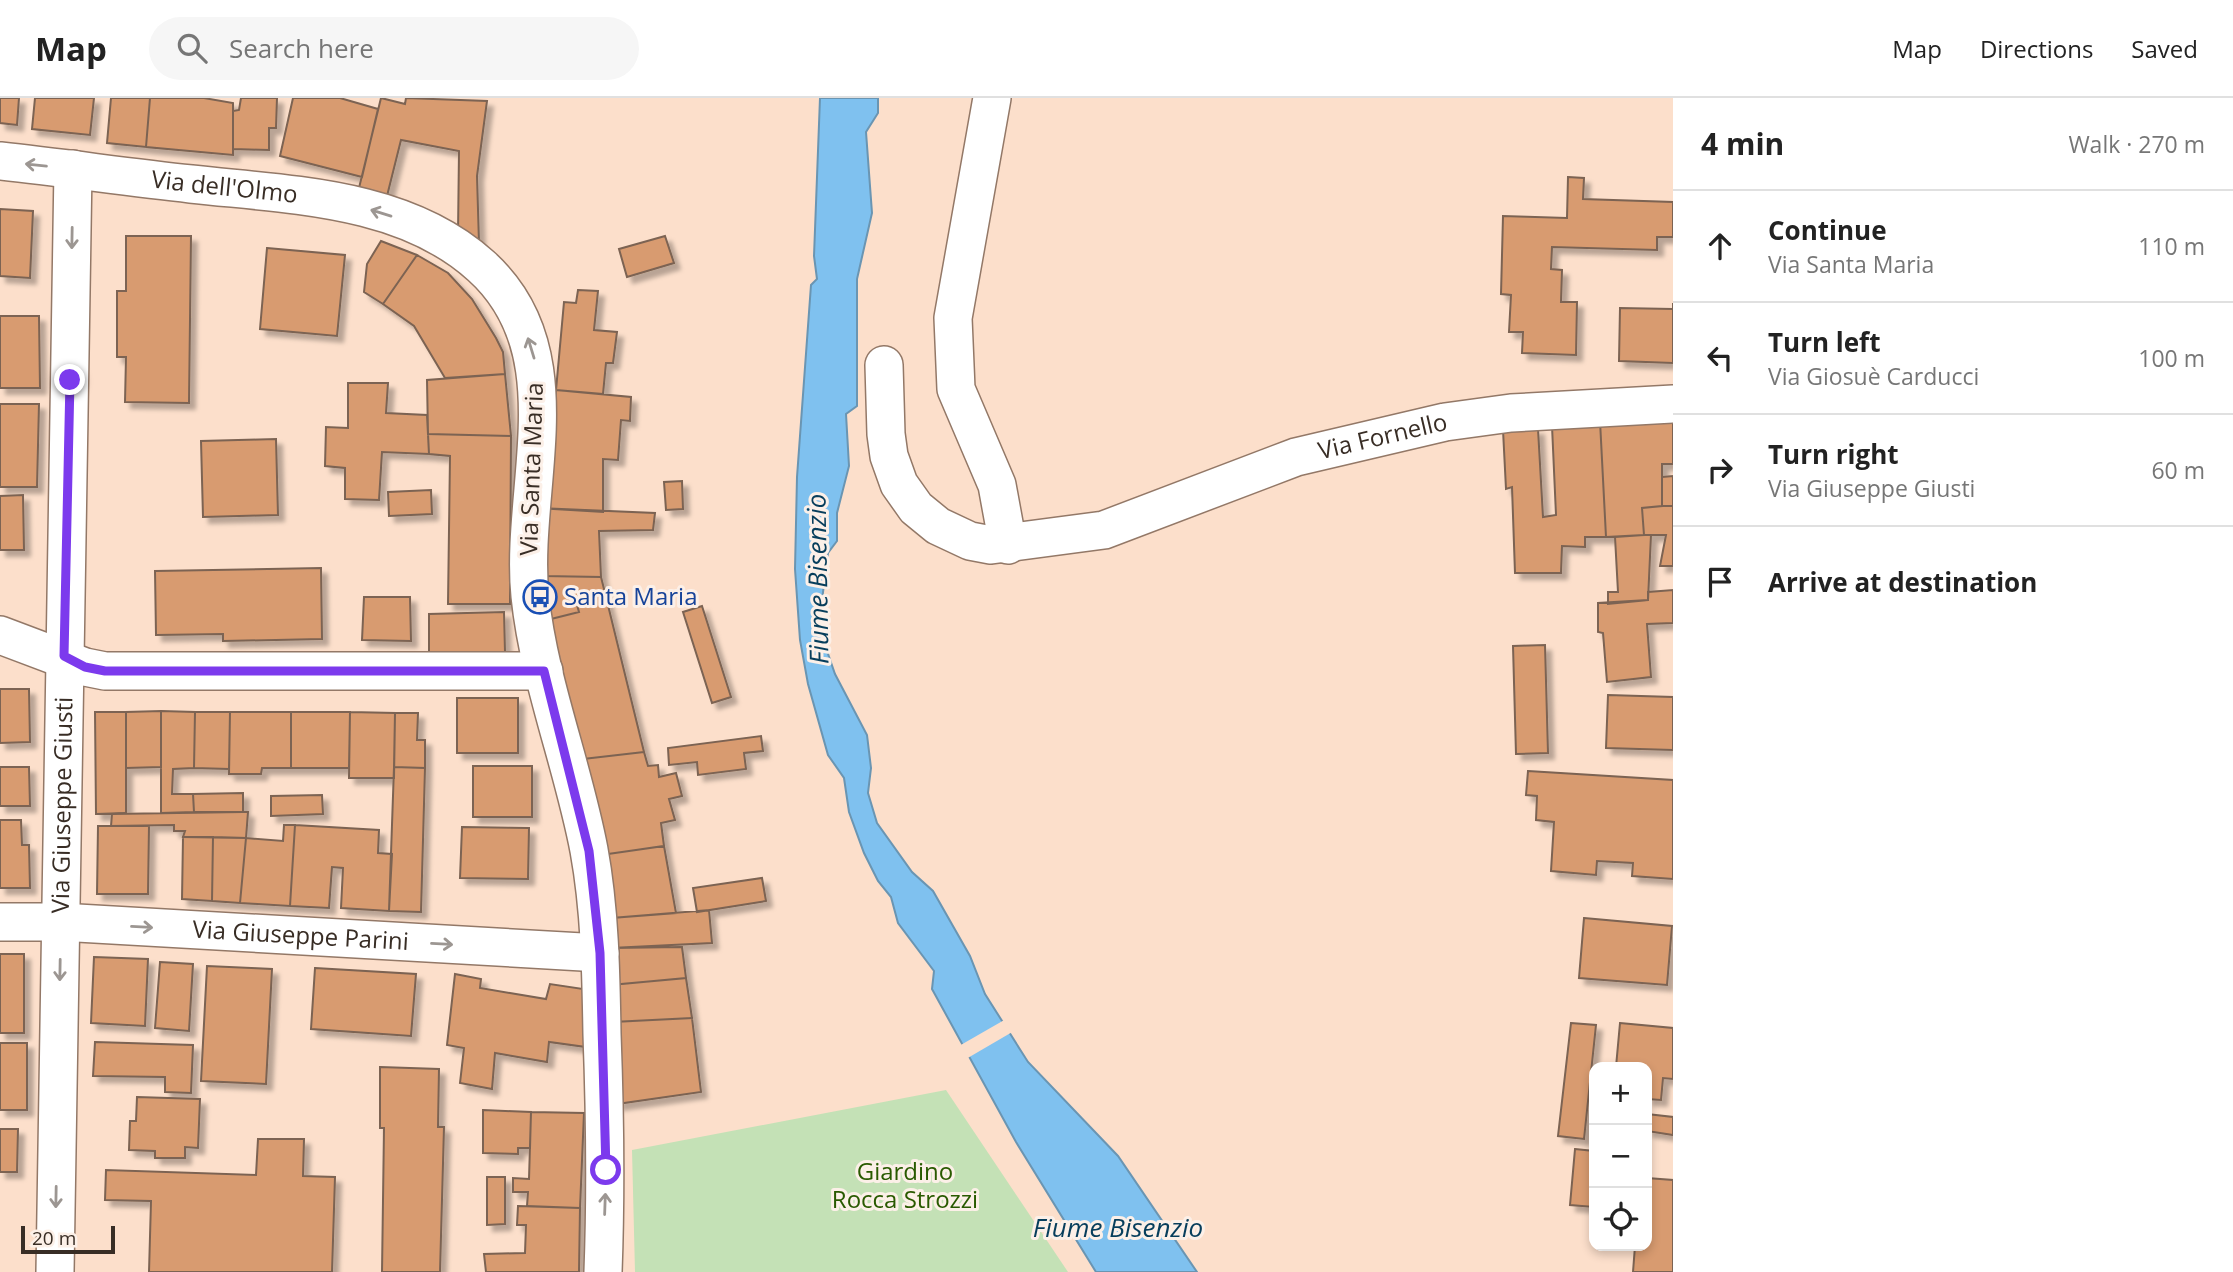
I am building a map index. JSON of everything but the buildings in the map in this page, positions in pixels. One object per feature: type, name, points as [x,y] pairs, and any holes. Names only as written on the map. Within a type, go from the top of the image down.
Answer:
[{"type":"street","points":[[992,98],[953,318],[956,389],[997,485],[1008,545]]},
{"type":"street","name":"Via dell'Olmo","points":[[0,161],[351,205],[403,220],[443,240]]},
{"type":"street","name":"Via Giuseppe Giusti","points":[[55,1272],[72,169]]},
{"type":"street","name":"Via Santa Maria","points":[[443,240],[477,263],[498,283],[518,314],[535,358],[537,442],[529,582],[544,671],[589,851],[600,953],[606,1170],[603,1272]]},
{"type":"street","name":"Via Fornello","points":[[884,365],[886,434],[889,456],[899,484],[916,508],[938,526],[970,541],[1008,545],[1104,530],[1203,495],[1296,457],[1385,435],[1511,413],[1673,404]]},
{"type":"street","points":[[0,635],[64,656],[85,667],[105,671],[544,671]]},
{"type":"street","name":"Via Giuseppe Parini","points":[[0,922],[60,922],[600,953]]},
{"type":"green space","name":"Giardino Rocca Strozzi","points":[[946,1090],[1068,1272],[635,1272],[632,1150]]},
{"type":"water","name":"Fiume Bisenzio","points":[[820,98],[878,98],[878,113],[866,132],[872,213],[857,279],[857,406],[846,414],[849,466],[837,513],[837,541],[828,553],[822,600],[825,645],[835,674],[867,735],[871,768],[868,793],[877,823],[912,872],[933,891],[970,956],[985,994],[1028,1062],[1118,1156],[1197,1272],[1096,1272],[1016,1142],[932,989],[934,971],[898,923],[891,897],[878,881],[864,853],[849,812],[844,778],[828,755],[808,684],[800,640],[795,569],[797,477],[811,285],[817,279],[814,256]]},
{"type":"pier","points":[[1006,1019],[1014,1031],[966,1059],[959,1046]]},
{"type":"place","name":"Santa Maria","points":[[540,597]]},
{"type":"route","points":[[70,380],[64,656],[75,663],[105,671],[544,671],[589,851],[600,953],[606,1170]]}]
